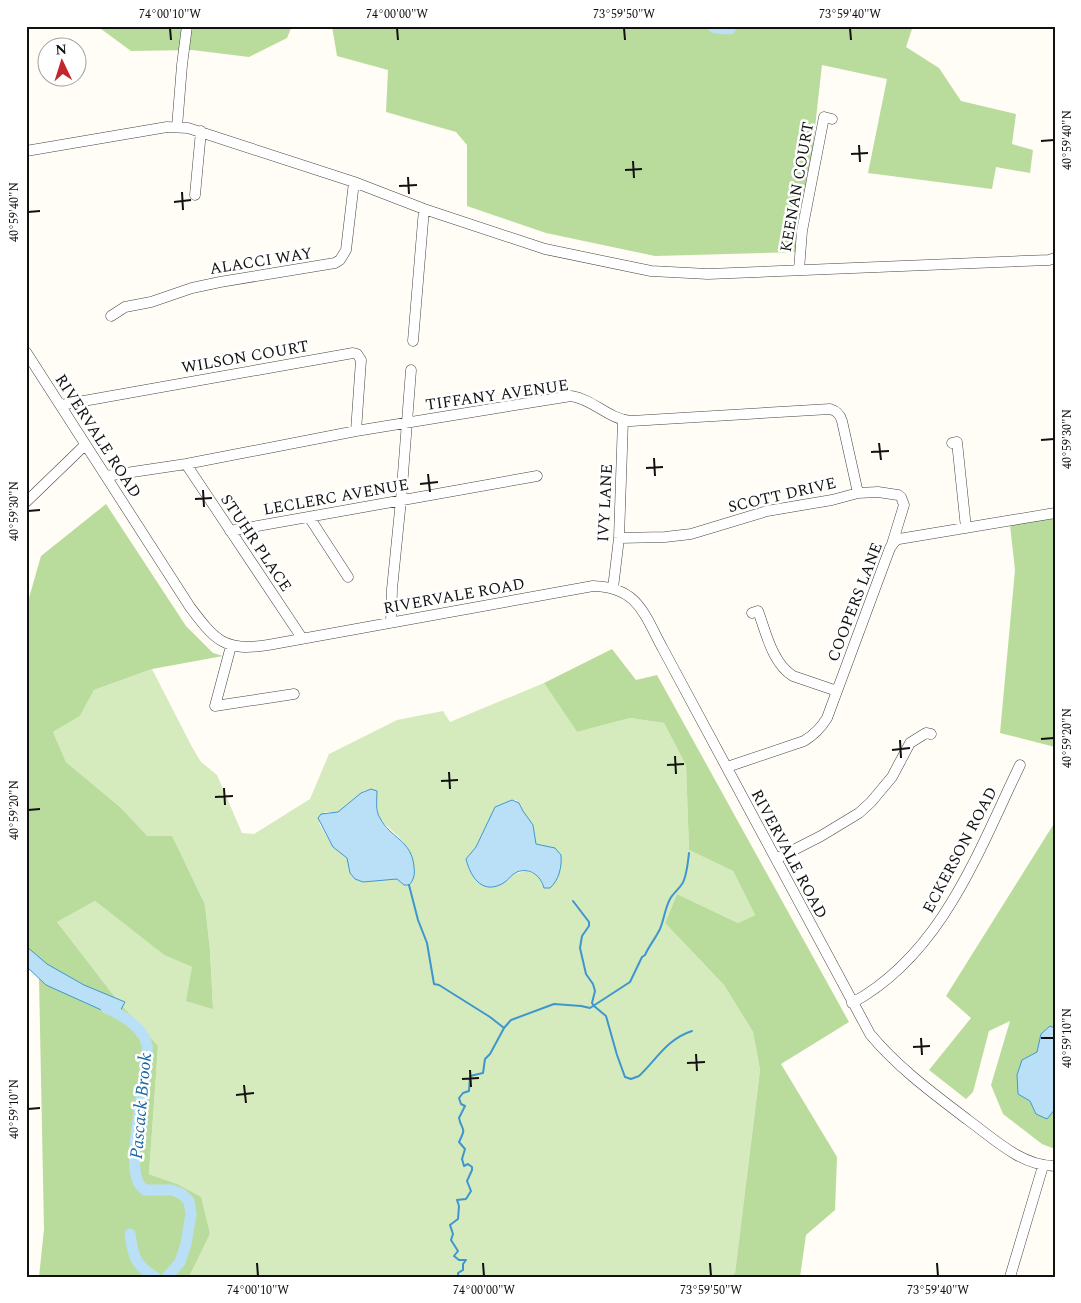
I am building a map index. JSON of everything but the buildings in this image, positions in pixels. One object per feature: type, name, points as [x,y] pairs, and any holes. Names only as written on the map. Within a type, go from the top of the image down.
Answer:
[{"type":"street","points":[[177,127],[187,26]]},
{"type":"street","name":"KEENAN COURT","points":[[799,270],[802,231],[824,117],[832,118]]},
{"type":"street","points":[[26,151],[177,127],[200,131],[354,182],[424,209],[544,249],[651,271],[701,274],[1055,258]]},
{"type":"street","points":[[195,195],[200,131]]},
{"type":"street","name":"ALACCI WAY","points":[[111,316],[125,307],[151,302],[192,288],[279,271],[334,264],[340,260],[346,250],[354,182]]},
{"type":"street","points":[[413,341],[424,209]]},
{"type":"street","name":"RIVERVALE ROAD","points":[[26,352],[190,607],[213,636],[231,646],[256,647],[585,588],[613,588],[628,596],[639,606],[870,1034],[895,1060],[950,1106],[1016,1155],[1043,1166]]},
{"type":"street","name":"WILSON COURT","points":[[61,405],[353,353],[357,354],[361,360],[356,431]]},
{"type":"street","points":[[391,622],[392,589],[411,370]]},
{"type":"street","name":"TIFFANY AVENUE","points":[[106,476],[186,464],[356,431],[571,396],[582,399],[623,420],[835,410],[841,417],[858,493]]},
{"type":"street","name":"IVY LANE","points":[[613,588],[619,538],[623,420]]},
{"type":"street","points":[[952,443],[957,442],[966,528]]},
{"type":"street","points":[[26,502],[85,445]]},
{"type":"street","name":"STUHR PLACE","points":[[186,464],[302,638]]},
{"type":"street","name":"LECLERC AVENUE","points":[[230,531],[536,476]]},
{"type":"street","name":"SCOTT DRIVE","points":[[619,538],[684,535],[767,511],[832,500],[858,493],[878,492],[898,495],[901,497],[904,505],[892,544]]},
{"type":"street","name":"COOPERS LANE","points":[[727,767],[797,744],[818,731],[827,718],[892,544],[899,539],[1055,513]]},
{"type":"street","points":[[309,517],[348,577]]},
{"type":"street","points":[[752,613],[758,611],[778,660],[787,672],[793,676],[837,691]]},
{"type":"street","points":[[231,646],[216,706],[294,694]]},
{"type":"street","points":[[776,859],[821,836],[859,813],[892,777],[910,743],[926,733],[931,734]]},
{"type":"street","name":"ECKERSON ROAD","points":[[852,1002],[870,993],[903,964],[918,949],[941,920],[967,876],[1020,765]]},
{"type":"street","points":[[1010,1277],[1043,1166],[1055,1166]]},
{"type":"green space","points":[[97,26],[292,26],[287,38],[249,57],[192,50],[131,51]]},
{"type":"green space","points":[[332,26],[913,26],[906,47],[939,68],[961,101],[1016,114],[1012,144],[1033,150],[1030,173],[996,167],[992,189],[868,173],[887,79],[822,65],[801,252],[655,256],[546,233],[467,206],[467,145],[456,132],[386,112],[388,70],[337,56]]},
{"type":"green space","points":[[106,504],[186,626],[213,653],[223,656],[152,669],[94,690],[80,716],[53,732],[66,762],[120,807],[147,836],[172,836],[205,905],[210,950],[213,1009],[186,1001],[192,967],[164,955],[95,901],[57,922],[118,1001],[158,1046],[149,1174],[177,1184],[201,1197],[210,1234],[189,1277],[39,1277],[44,1229],[39,978],[26,952],[26,599],[29,598],[41,556]]},
{"type":"green space","points":[[1055,514],[1055,747],[1000,733],[1015,570],[1010,525]]},
{"type":"green space","points":[[612,649],[636,680],[657,675],[849,1022],[781,1064],[837,1157],[835,1210],[806,1235],[800,1277],[730,1277],[735,1273],[760,1070],[753,1032],[724,985],[665,923],[677,894],[738,923],[755,915],[733,871],[689,850],[686,765],[664,723],[630,718],[577,732],[544,683]]},
{"type":"green space","points":[[152,669],[201,762],[217,775],[242,833],[254,834],[310,799],[329,754],[397,720],[443,711],[450,722],[544,683],[577,732],[630,718],[664,723],[686,764],[689,850],[733,871],[755,915],[738,923],[677,894],[665,923],[724,985],[753,1032],[760,1070],[735,1273],[730,1277],[189,1277],[210,1234],[177,1184],[149,1174],[158,1046],[118,1001],[57,922],[95,901],[164,955],[192,967],[213,1008],[210,950],[205,905],[120,807],[66,762],[53,732],[80,716],[94,690]],"holes":[[[365,790],[377,801],[380,817],[402,841],[413,859],[404,885],[397,879],[363,882],[350,873],[347,858],[333,847],[319,823],[325,812],[339,812]],[[516,800],[521,805],[533,825],[536,844],[543,845],[561,862],[560,871],[557,876],[544,885],[537,875],[526,871],[479,883],[468,865],[469,855],[476,847],[495,807]]]},
{"type":"green space","points":[[1055,822],[1055,1028],[1050,1026],[1041,1034],[1037,1052],[1022,1060],[1017,1075],[1018,1094],[1030,1101],[1036,1114],[1047,1119],[1055,1109],[1055,1149],[1042,1144],[1003,1114],[991,1085],[1010,1021],[989,1031],[973,1092],[966,1099],[929,1070],[971,1018],[946,996]]},
{"type":"water","points":[[371,789],[377,791],[378,815],[384,825],[405,845],[412,858],[414,874],[409,885],[404,885],[397,879],[363,882],[355,879],[350,873],[347,858],[333,847],[318,818],[321,814],[338,812],[361,793]]},
{"type":"water","points":[[512,800],[519,803],[533,825],[536,844],[555,848],[561,855],[559,873],[556,881],[550,888],[544,888],[538,876],[526,871],[515,873],[505,882],[491,887],[480,883],[471,873],[466,859],[476,847],[495,807]]},
{"type":"water","points":[[26,946],[47,964],[84,985],[125,1002],[117,1017],[46,985],[26,966]]},
{"type":"water","points":[[1050,1026],[1055,1028],[1055,1109],[1047,1119],[1036,1114],[1030,1101],[1018,1094],[1017,1075],[1022,1060],[1037,1052],[1041,1034]]},
{"type":"waterway","points":[[712,26],[730,29],[732,26]]},
{"type":"waterway","points":[[458,1277],[458,1273],[463,1270],[463,1264],[466,1260],[459,1260],[454,1256],[458,1251],[451,1240],[453,1234],[450,1225],[458,1219],[459,1206],[457,1200],[466,1199],[471,1191],[467,1181],[472,1167],[468,1164],[464,1166],[462,1159],[465,1149],[459,1142],[463,1133],[459,1118],[465,1106],[461,1104],[459,1098],[463,1093],[469,1091],[470,1076],[483,1073],[485,1059],[511,1020],[554,1004],[590,1008],[630,982],[642,957],[660,929],[670,899],[683,883],[689,853]]},
{"type":"waterway","points":[[409,885],[418,920],[427,943],[434,984],[439,985],[490,1017],[504,1028]]},
{"type":"waterway","points":[[573,901],[589,922],[589,926],[582,936],[580,948],[586,974],[593,984],[595,991],[592,1003],[606,1016],[625,1077],[631,1079],[639,1076],[669,1044],[692,1031]]},
{"type":"waterway","name":"Pascack Brook","points":[[106,1008],[131,1022],[141,1033],[147,1045],[145,1074],[135,1140],[135,1171],[138,1182],[145,1190],[172,1190],[182,1194],[189,1201],[191,1214],[186,1244],[180,1262],[167,1277]]},
{"type":"waterway","points":[[130,1234],[136,1259],[148,1273],[155,1277]]}]
